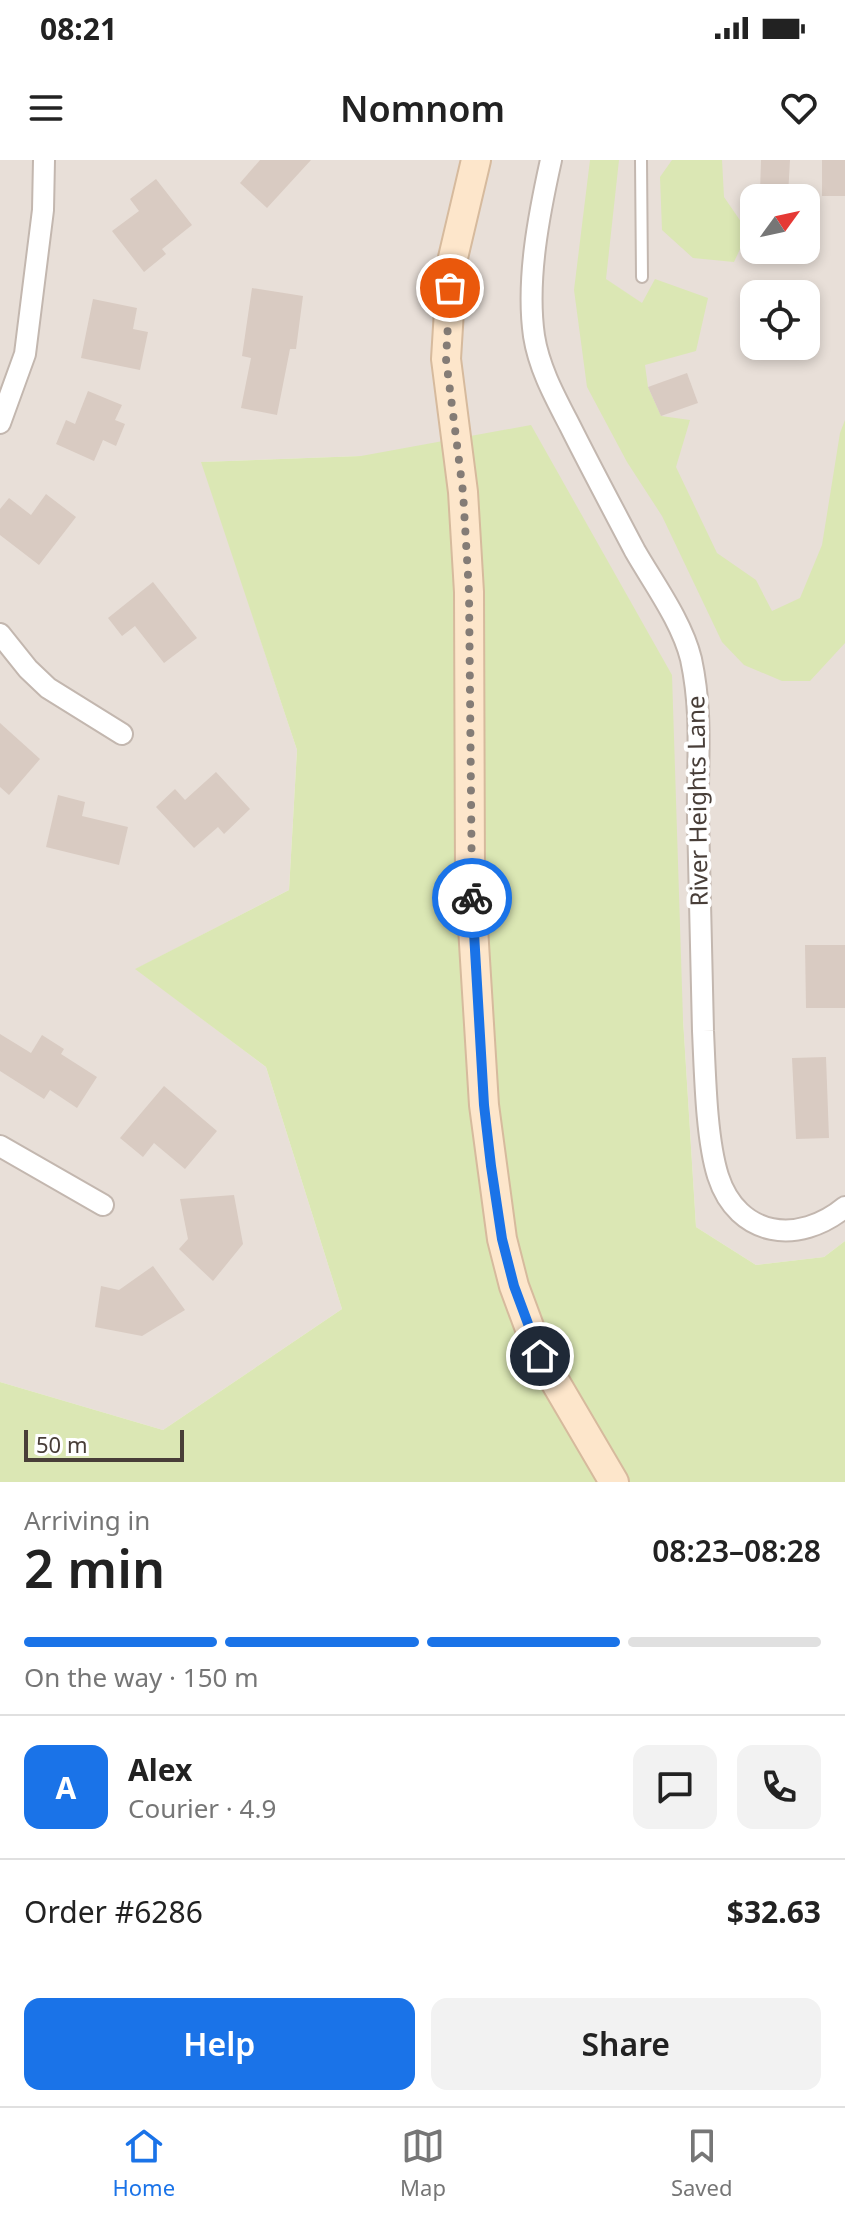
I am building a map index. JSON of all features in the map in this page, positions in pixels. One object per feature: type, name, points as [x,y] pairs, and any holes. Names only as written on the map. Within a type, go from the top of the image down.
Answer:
[{"type":"street","points":[[0,423],[7,412],[25,354],[43,210],[44,160]]},
{"type":"street","points":[[476,160],[452,262],[446,359],[463,492],[469,592],[470,879],[484,1105],[502,1239],[514,1286],[540,1356],[561,1397],[614,1482]]},
{"type":"street","name":"River Heights Lane","points":[[551,160],[535,256],[532,306],[535,337],[547,381],[683,638],[700,705],[698,815],[705,1080],[718,1175],[734,1206],[748,1219],[767,1229],[808,1229],[830,1220],[845,1207]]},
{"type":"street","points":[[0,634],[48,688],[122,734]]},
{"type":"street","points":[[0,1146],[103,1205]]},
{"type":"lane","points":[[641,160],[642,277]]},
{"type":"shaded area","points":[[0,160],[845,160],[845,1241],[824,1257],[756,1265],[696,1227],[683,1019],[361,456],[202,462],[297,750],[289,890],[136,969],[266,1067],[342,1309],[163,1430],[0,1382]]},
{"type":"green space","points":[[590,160],[619,160],[606,279],[642,303],[655,279],[708,298],[696,351],[645,365],[648,387],[661,416],[690,420],[676,467],[717,553],[756,580],[772,611],[800,598],[822,545],[840,433],[845,420],[845,643],[810,681],[782,681],[744,665],[722,642],[662,516],[627,462],[587,387],[574,290]]},
{"type":"green space","points":[[672,160],[722,160],[724,197],[740,220],[740,249],[734,262],[693,258],[662,230],[660,177]]},
{"type":"green space","points":[[531,425],[672,675],[683,1019],[696,1227],[756,1265],[824,1257],[845,1241],[845,1482],[0,1482],[0,1382],[163,1430],[342,1309],[266,1067],[135,969],[289,890],[297,750],[201,462],[361,456]]},
{"type":"building","points":[[260,160],[311,160],[267,208],[240,183]]},
{"type":"building","points":[[761,160],[790,160],[789,184],[760,184]]},
{"type":"building","points":[[822,160],[845,160],[845,196],[822,196]]},
{"type":"building","points":[[156,179],[192,225],[162,249],[166,254],[144,272],[112,231],[139,211],[130,199]]},
{"type":"building","points":[[252,288],[303,296],[296,349],[290,349],[277,415],[241,408],[251,358],[242,356]]},
{"type":"building","points":[[93,299],[137,308],[133,329],[148,332],[140,370],[81,358]]},
{"type":"building","points":[[687,373],[698,403],[661,416],[648,387]]},
{"type":"building","points":[[88,391],[122,405],[115,420],[125,424],[116,446],[103,440],[94,461],[56,444],[66,420],[75,424]]},
{"type":"building","points":[[46,494],[76,517],[39,565],[0,535],[0,509],[9,498],[31,515]]},
{"type":"building","points":[[153,582],[197,638],[164,663],[135,626],[122,636],[108,618]]},
{"type":"building","points":[[0,723],[40,759],[9,795],[0,787]]},
{"type":"building","points":[[216,772],[250,809],[224,834],[218,827],[194,848],[156,807],[175,789],[185,800]]},
{"type":"building","points":[[58,795],[85,802],[82,816],[128,827],[119,865],[46,847]]},
{"type":"building","points":[[805,945],[845,945],[845,1008],[806,1008]]},
{"type":"building","points":[[0,1034],[31,1053],[42,1035],[64,1049],[61,1054],[97,1077],[77,1108],[50,1090],[44,1099],[0,1071]]},
{"type":"building","points":[[826,1057],[829,1138],[796,1139],[792,1058]]},
{"type":"building","points":[[164,1086],[217,1131],[185,1169],[154,1143],[143,1157],[120,1138]]},
{"type":"building","points":[[234,1195],[243,1244],[213,1281],[179,1249],[188,1239],[180,1199]]},
{"type":"building","points":[[153,1266],[185,1310],[142,1336],[95,1327],[101,1286],[119,1290]]},
{"type":"way so far","points":[[450,288],[446,359],[463,492],[469,592],[472,898]]},
{"type":"route","points":[[472,898],[484,1105],[491,1166],[502,1239],[514,1286],[540,1356]]}]
